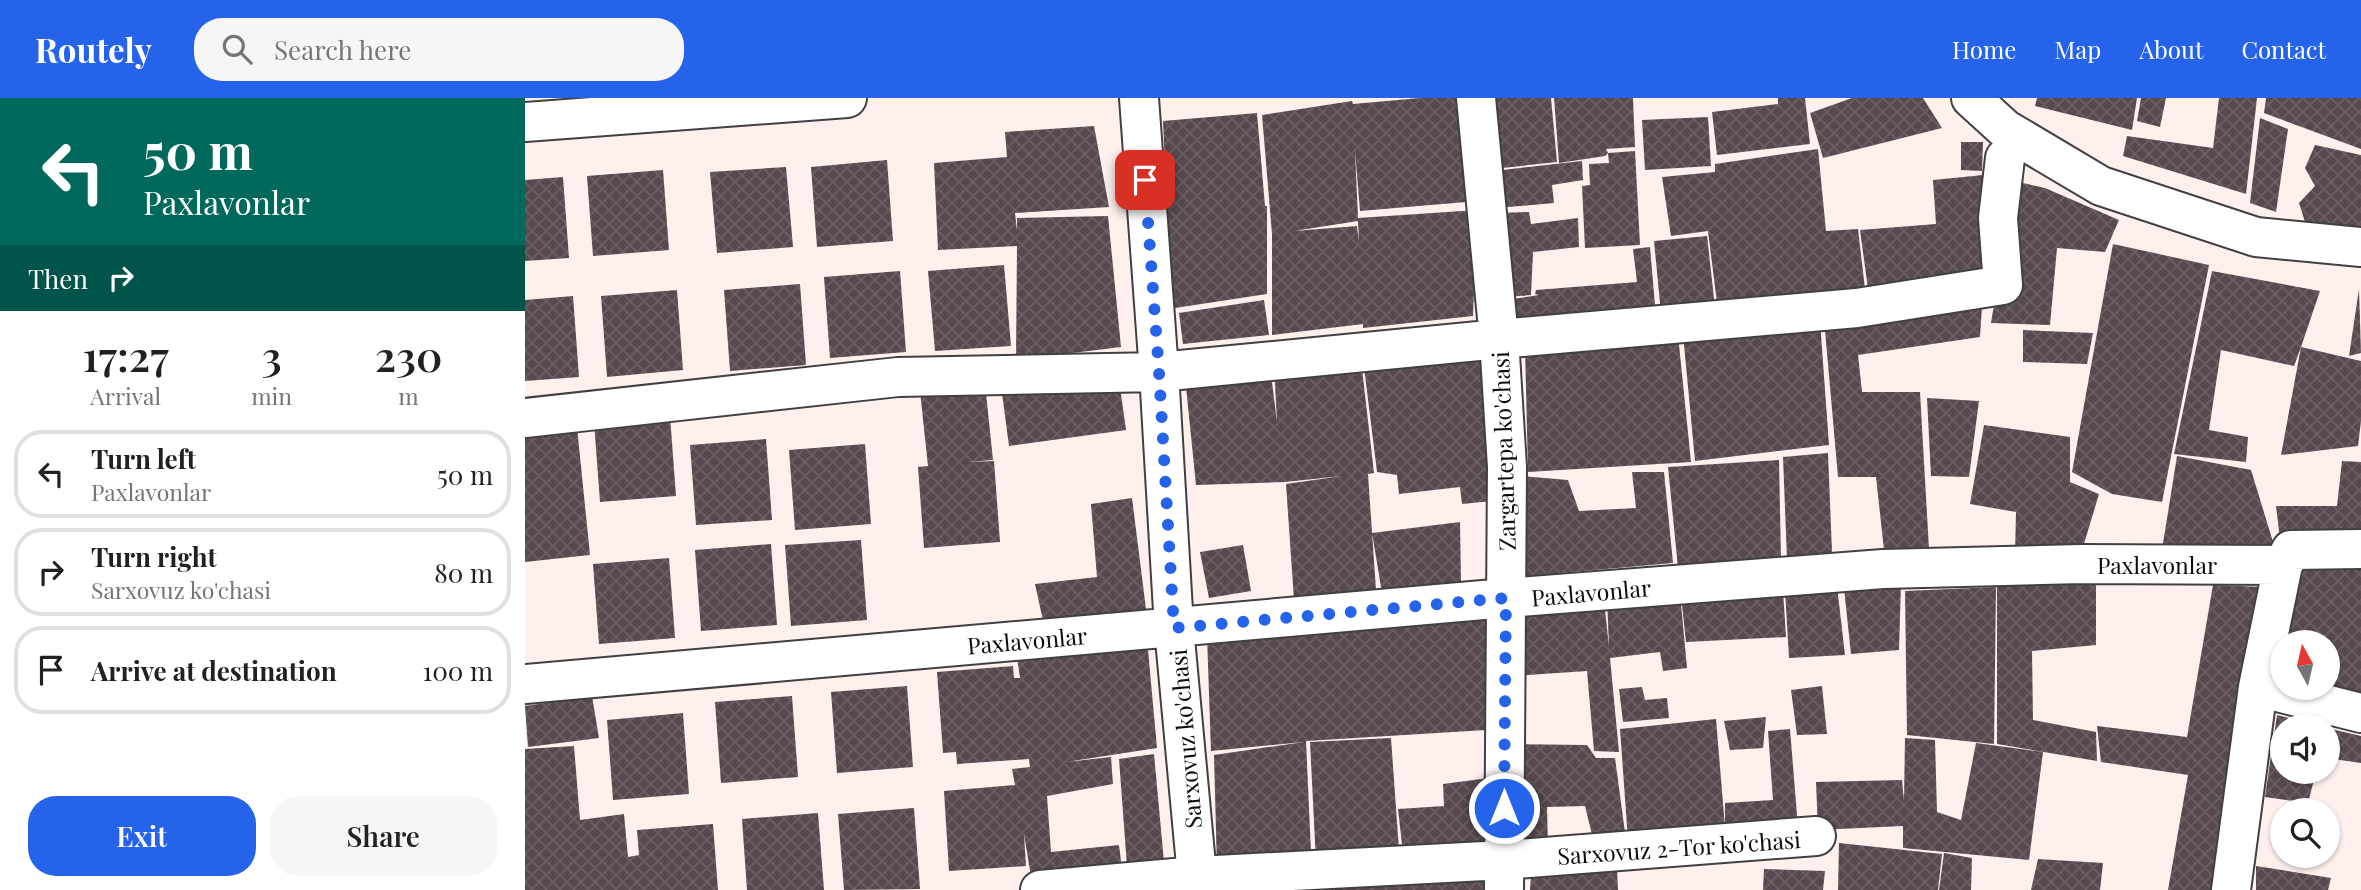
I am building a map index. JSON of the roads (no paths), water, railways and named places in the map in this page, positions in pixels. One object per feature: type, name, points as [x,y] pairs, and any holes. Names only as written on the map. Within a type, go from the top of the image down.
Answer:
[{"type":"street","points":[[525,122],[657,105],[847,98]]},
{"type":"street","name":"Sarxovuz ko'chasi","points":[[1139,98],[1174,628],[1197,876]]},
{"type":"street","name":"Zargartepa ko'chasi","points":[[1476,98],[1499,339],[1507,467],[1504,875]]},
{"type":"street","points":[[1971,98],[2005,129],[2101,187],[2256,237],[2361,247]]},
{"type":"street","points":[[525,418],[898,377],[1159,372],[1857,308],[2003,285],[1998,218],[2005,158]]},
{"type":"street","points":[[2231,890],[2258,687],[2283,565],[2291,550],[2361,549]]},
{"type":"street","name":"Paxlavonlar","points":[[525,684],[1506,598],[1883,569],[2081,564],[2283,565]]},
{"type":"street","points":[[2258,687],[2361,713]]},
{"type":"street","name":"Sarxovuz 2-Tor ko'chasi","points":[[1040,890],[1197,876],[1504,875],[1816,836]]}]
